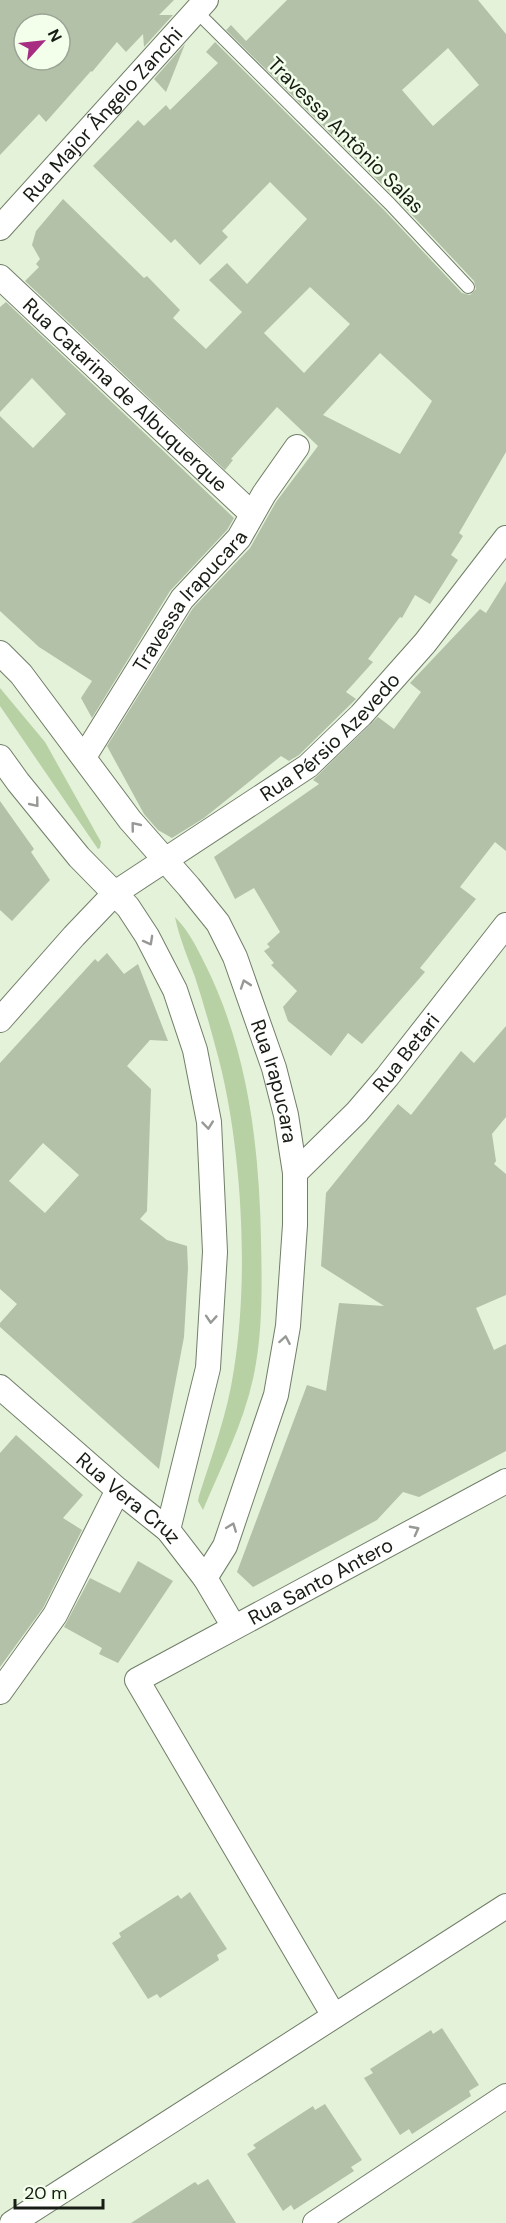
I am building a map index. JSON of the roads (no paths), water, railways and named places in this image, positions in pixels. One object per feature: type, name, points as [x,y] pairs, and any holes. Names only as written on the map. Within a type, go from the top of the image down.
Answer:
[{"type":"street","name":"Rua Major Ângelo Zanchi","points":[[0,228],[201,6]]},
{"type":"street","name":"Rua Catarina de Albuquerque","points":[[0,277],[252,514]]},
{"type":"street","name":"Travessa Irapucara","points":[[84,757],[182,599],[239,538],[252,514],[297,447]]},
{"type":"street","name":"Rua Pérsio Azevedo","points":[[0,1020],[115,893],[308,766],[361,715],[425,643],[506,538]]},
{"type":"street","name":"Rua Irapucara","points":[[0,652],[21,674],[130,820],[218,923],[236,957],[274,1068],[286,1115],[295,1173],[295,1226],[288,1326],[276,1395],[225,1546],[205,1578]]},
{"type":"street","points":[[0,756],[18,782],[79,857],[128,907],[147,936],[175,990],[195,1050],[209,1122],[215,1252],[208,1368],[168,1530]]},
{"type":"street","name":"Rua Betari","points":[[295,1173],[357,1112],[387,1077],[506,925]]},
{"type":"street","name":"Rua Vera Cruz","points":[[0,1387],[118,1490],[168,1530],[205,1578],[234,1627]]},
{"type":"street","name":"Rua Santo Antero","points":[[334,2016],[137,1680],[506,1481]]},
{"type":"street","points":[[0,1692],[55,1615],[118,1490]]},
{"type":"street","points":[[12,2223],[506,1906]]},
{"type":"street","points":[[315,2223],[343,2215],[506,2096]]},
{"type":"lane","name":"Travessa Antônio Salas","points":[[201,6],[468,287]]}]
